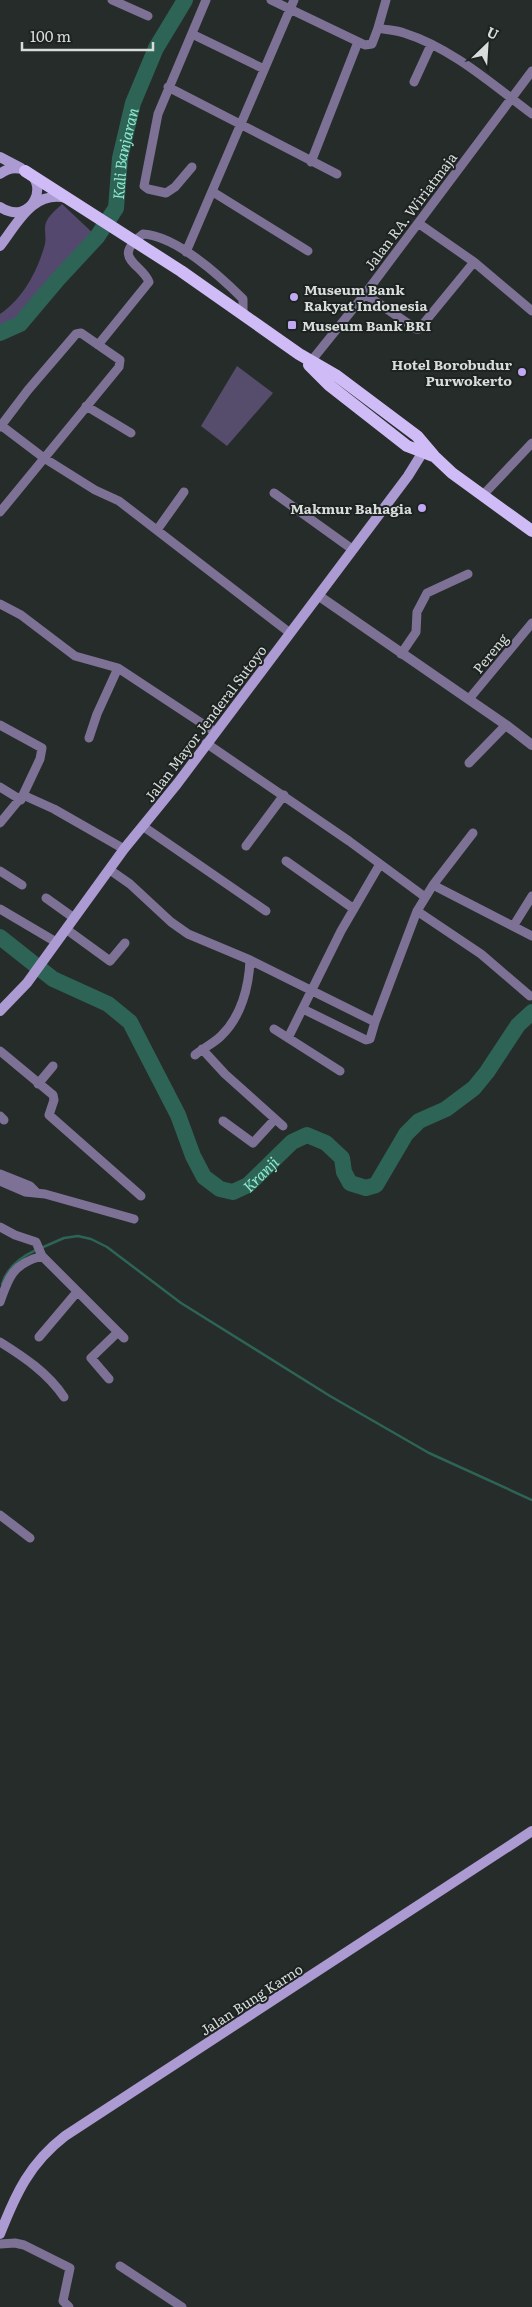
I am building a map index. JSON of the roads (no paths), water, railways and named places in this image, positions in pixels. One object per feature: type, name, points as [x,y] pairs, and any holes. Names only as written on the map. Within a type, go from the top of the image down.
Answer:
[{"type":"main road","points":[[0,157],[25,170],[181,271],[243,313],[310,363],[337,376],[417,436],[428,452],[452,473],[532,531]]},
{"type":"main road","points":[[0,174],[14,168],[25,170],[30,174],[37,186],[37,192],[32,204],[0,246]]},
{"type":"main road","points":[[0,207],[13,212],[20,212],[32,204],[51,197],[67,198]]},
{"type":"main road","name":"Jalan Mayor Jenderal Sutoyo","points":[[0,1011],[27,983],[124,849],[144,827],[319,596],[352,549],[428,452]]},
{"type":"main road","name":"Jalan Bung Karno","points":[[0,2234],[5,2219],[36,2162],[65,2136],[532,1831]]},
{"type":"street","points":[[112,0],[148,16]]},
{"type":"street","points":[[192,167],[175,187],[166,193],[148,189],[144,186],[158,114],[206,0]]},
{"type":"street","points":[[271,0],[292,4],[358,42],[368,45],[372,44],[386,0]]},
{"type":"street","points":[[186,252],[292,4]]},
{"type":"street","points":[[378,28],[404,33],[431,45],[478,73],[532,114]]},
{"type":"street","points":[[192,34],[264,69]]},
{"type":"street","points":[[312,162],[358,42]]},
{"type":"street","points":[[414,82],[431,45]]},
{"type":"street","name":"Jalan RA. Wiriatmaja","points":[[310,363],[365,294],[532,71]]},
{"type":"street","points":[[168,87],[337,174]]},
{"type":"street","points":[[213,192],[308,251]]},
{"type":"street","points":[[418,223],[474,262],[532,311]]},
{"type":"street","points":[[98,345],[149,282],[147,277],[130,260],[129,253],[137,238],[143,234],[151,234],[186,252],[243,299],[243,313]]},
{"type":"street","points":[[365,294],[416,329],[419,329],[474,262]]},
{"type":"street","points":[[0,512],[44,458],[121,363],[81,333],[76,334],[28,390],[1,426],[44,458],[95,490],[119,501],[290,633]]},
{"type":"street","points":[[86,406],[131,433]]},
{"type":"street","points":[[484,496],[532,443]]},
{"type":"street","points":[[157,530],[184,492]]},
{"type":"street","points":[[274,493],[352,549]]},
{"type":"street","points":[[401,654],[416,632],[418,606],[427,593],[468,574]]},
{"type":"street","points":[[319,596],[506,725],[532,746]]},
{"type":"street","points":[[0,604],[21,615],[75,656],[118,668],[215,732]]},
{"type":"street","name":"Pereng","points":[[469,699],[532,623]]},
{"type":"street","points":[[89,738],[97,714],[118,668]]},
{"type":"street","points":[[0,725],[42,748],[40,759],[22,797],[10,808],[0,823]]},
{"type":"street","points":[[469,763],[506,725]]},
{"type":"street","points":[[206,743],[284,795],[425,897]]},
{"type":"street","points":[[0,787],[54,809],[124,849]]},
{"type":"street","points":[[246,846],[284,795]]},
{"type":"street","points":[[144,827],[266,911]]},
{"type":"street","points":[[303,1010],[366,1040],[370,1039],[416,911],[433,885],[473,833]]},
{"type":"street","points":[[286,861],[354,909]]},
{"type":"street","points":[[288,1038],[354,909],[380,864]]},
{"type":"street","points":[[110,870],[130,884],[171,922],[188,934],[250,960],[375,1022]]},
{"type":"street","points":[[0,871],[22,886]]},
{"type":"street","points":[[433,885],[514,925],[532,936]]},
{"type":"street","points":[[514,925],[532,896]]},
{"type":"street","points":[[46,898],[74,918]]},
{"type":"street","points":[[0,909],[55,943]]},
{"type":"street","points":[[416,911],[481,954],[530,996]]},
{"type":"street","points":[[66,930],[110,960],[125,943]]},
{"type":"street","points":[[195,1055],[220,1038],[233,1021],[245,994],[250,960]]},
{"type":"street","points":[[274,1029],[340,1071]]},
{"type":"street","points":[[202,1049],[225,1074],[283,1126]]},
{"type":"street","points":[[0,1051],[54,1098],[49,1115],[141,1196]]},
{"type":"street","points":[[38,1084],[53,1066]]},
{"type":"street","points":[[223,1121],[253,1143],[275,1119]]},
{"type":"street","points":[[0,1174],[30,1186],[36,1192]]},
{"type":"street","points":[[0,1181],[25,1192],[36,1192],[134,1218]]},
{"type":"street","points":[[0,1227],[23,1239],[34,1241],[40,1252],[121,1335],[90,1358],[109,1379]]},
{"type":"street","points":[[0,1302],[12,1272],[40,1252]]},
{"type":"street","points":[[38,1337],[78,1292]]},
{"type":"street","points":[[0,1342],[32,1364],[52,1381],[64,1397]]},
{"type":"street","points":[[0,1515],[30,1538]]},
{"type":"street","points":[[0,2244],[15,2243],[24,2245],[70,2268],[63,2301],[69,2307]]},
{"type":"street","points":[[120,2266],[182,2307]]},
{"type":"waterway","name":"Kali Banjaran","points":[[0,333],[20,324],[97,237],[116,208],[120,158],[133,103],[156,48],[185,0]]},
{"type":"waterway","name":"Kranji","points":[[0,937],[53,979],[108,1004],[130,1022],[178,1115],[193,1156],[204,1177],[220,1189],[233,1192],[248,1185],[292,1142],[307,1135],[326,1143],[342,1158],[344,1172],[350,1183],[366,1188],[376,1185],[406,1134],[419,1121],[446,1109],[474,1088],[518,1025],[532,1012]]},
{"type":"waterway","name":"Kranji","points":[[41,1248],[64,1238],[78,1236],[91,1239],[107,1247],[181,1303],[330,1396],[429,1453],[532,1500]]},
{"type":"waterway","name":"Kranji","points":[[2,1284],[7,1273],[15,1263],[36,1250]]},
{"type":"place","name":"Museum Bank Rakyat Indonesia","points":[[294,297]]},
{"type":"place","name":"Museum Bank BRI","points":[[292,325]]},
{"type":"place","name":"Hotel Borobudur Purwokerto","points":[[522,372]]},
{"type":"place","name":"Makmur Bahagia","points":[[422,508]]}]
